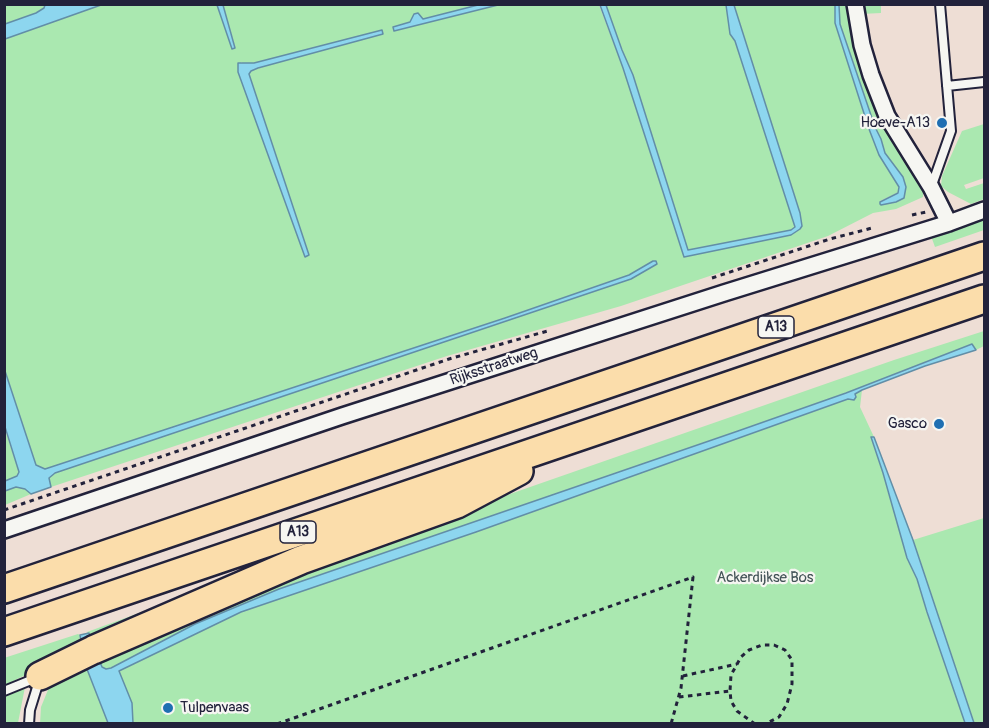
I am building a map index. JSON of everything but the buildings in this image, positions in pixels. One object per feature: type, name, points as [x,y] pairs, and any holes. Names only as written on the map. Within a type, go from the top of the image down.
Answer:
[{"type":"highway","name":"A13","points":[[4,589],[984,256]]},
{"type":"highway","name":"A13","points":[[4,632],[984,299]]},
{"type":"highway","name":"A13","points":[[40,676],[105,645],[301,560],[457,504],[592,432]]},
{"type":"street","points":[[855,4],[862,45],[887,116],[931,187],[949,223]]},
{"type":"street","name":"Rijksstraatweg","points":[[4,530],[354,412],[984,210]]},
{"type":"lane","points":[[931,187],[951,131],[940,4]]},
{"type":"lane","points":[[947,86],[984,82]]},
{"type":"lane","points":[[29,723],[30,710],[40,676]]},
{"type":"lane","name":"A13","points":[[4,692],[40,676]]},
{"type":"path","points":[[277,723],[693,577],[683,676],[671,723]]},
{"type":"path","points":[[755,723],[737,711],[731,701],[729,691],[731,675],[741,657],[749,650],[762,645],[774,645],[785,650],[792,660],[792,684],[787,704],[779,717],[765,723]]},
{"type":"path","points":[[683,676],[737,664]]},
{"type":"path","points":[[679,697],[729,691]]},
{"type":"green space","points":[[4,5],[45,5],[36,13],[5,24]]},
{"type":"green space","points":[[101,5],[217,5],[232,48],[235,47],[223,5],[478,5],[393,27],[394,31],[498,5],[599,5],[623,68],[684,256],[791,235],[802,226],[800,213],[734,5],[835,5],[835,23],[869,129],[879,155],[899,187],[899,192],[880,201],[880,204],[896,202],[904,197],[906,187],[903,177],[885,153],[840,24],[839,5],[851,5],[923,189],[923,197],[896,209],[873,213],[828,236],[621,306],[447,356],[51,487],[49,478],[55,473],[631,279],[657,263],[653,261],[629,275],[505,318],[45,469],[36,465],[5,371],[4,39]],"holes":[[[241,62],[244,64],[277,62],[251,71],[249,74],[308,255],[305,257],[244,83]]]},
{"type":"green space","points":[[606,5],[726,5],[731,34],[795,227],[791,230],[688,251],[633,75]]},
{"type":"green space","points":[[859,5],[881,5],[881,13],[861,14]]},
{"type":"green space","points":[[984,124],[984,178],[964,185],[966,189],[984,183],[984,199],[971,204],[941,186],[942,176],[962,131]]},
{"type":"green space","points":[[984,217],[984,230],[935,247],[931,236]]},
{"type":"green space","points":[[984,331],[984,346],[976,350],[972,344],[846,393],[279,589],[195,624],[111,668],[102,667],[99,662],[341,553],[894,360]]},
{"type":"green space","name":"Ackerdijkse Bos","points":[[862,390],[860,407],[874,437],[914,544],[913,540],[984,518],[984,723],[121,723],[117,668],[235,611]]},
{"type":"green space","points":[[4,427],[19,472],[18,476],[5,481]]},
{"type":"green space","points":[[16,487],[25,488],[31,494],[5,505],[5,491]]},
{"type":"green space","points":[[224,582],[92,642],[87,632]]},
{"type":"green space","points":[[80,635],[79,649],[5,685],[4,658]]},
{"type":"green space","points":[[85,664],[108,723],[40,724],[41,707],[50,685]]},
{"type":"green space","points":[[25,687],[18,723],[5,723],[5,696]]},
{"type":"water","points":[[45,4],[101,5],[5,39],[5,24],[36,13],[44,8]]},
{"type":"water","points":[[217,5],[223,5],[235,48],[232,49]]},
{"type":"water","points":[[478,5],[498,5],[394,31],[393,27],[410,22],[414,14],[418,13],[423,19]]},
{"type":"water","points":[[600,5],[606,5],[633,75],[688,250],[791,230],[795,227],[735,41],[730,34],[726,5],[734,5],[800,213],[802,226],[800,229],[791,235],[684,257],[623,68]]},
{"type":"water","points":[[835,5],[839,5],[840,24],[885,153],[903,177],[906,187],[904,198],[896,202],[880,204],[898,193],[899,187],[879,155],[869,129],[835,23]]},
{"type":"water","points":[[382,30],[383,34],[258,68],[249,74],[309,255],[305,257],[238,72],[238,63],[254,63]]},
{"type":"water","points":[[653,261],[657,264],[631,279],[55,473],[49,478],[51,487],[31,494],[25,489],[16,487],[5,491],[5,481],[17,476],[19,472],[5,427],[5,371],[36,465],[45,469],[505,318],[629,275]]},
{"type":"water","points":[[972,344],[976,350],[862,390],[855,394],[854,400],[848,399],[476,532],[241,612],[119,671],[132,703],[133,723],[108,723],[85,664],[80,635],[89,633],[102,667],[111,668],[195,624],[279,589],[846,393]]},
{"type":"water","points":[[871,437],[874,437],[913,540],[974,723],[965,723],[917,579],[907,558]]},
{"type":"place","name":"Hoeve-A13","points":[[942,123]]},
{"type":"place","name":"Gasco","points":[[939,424]]},
{"type":"place","name":"Tulpenvaas","points":[[168,708]]}]
